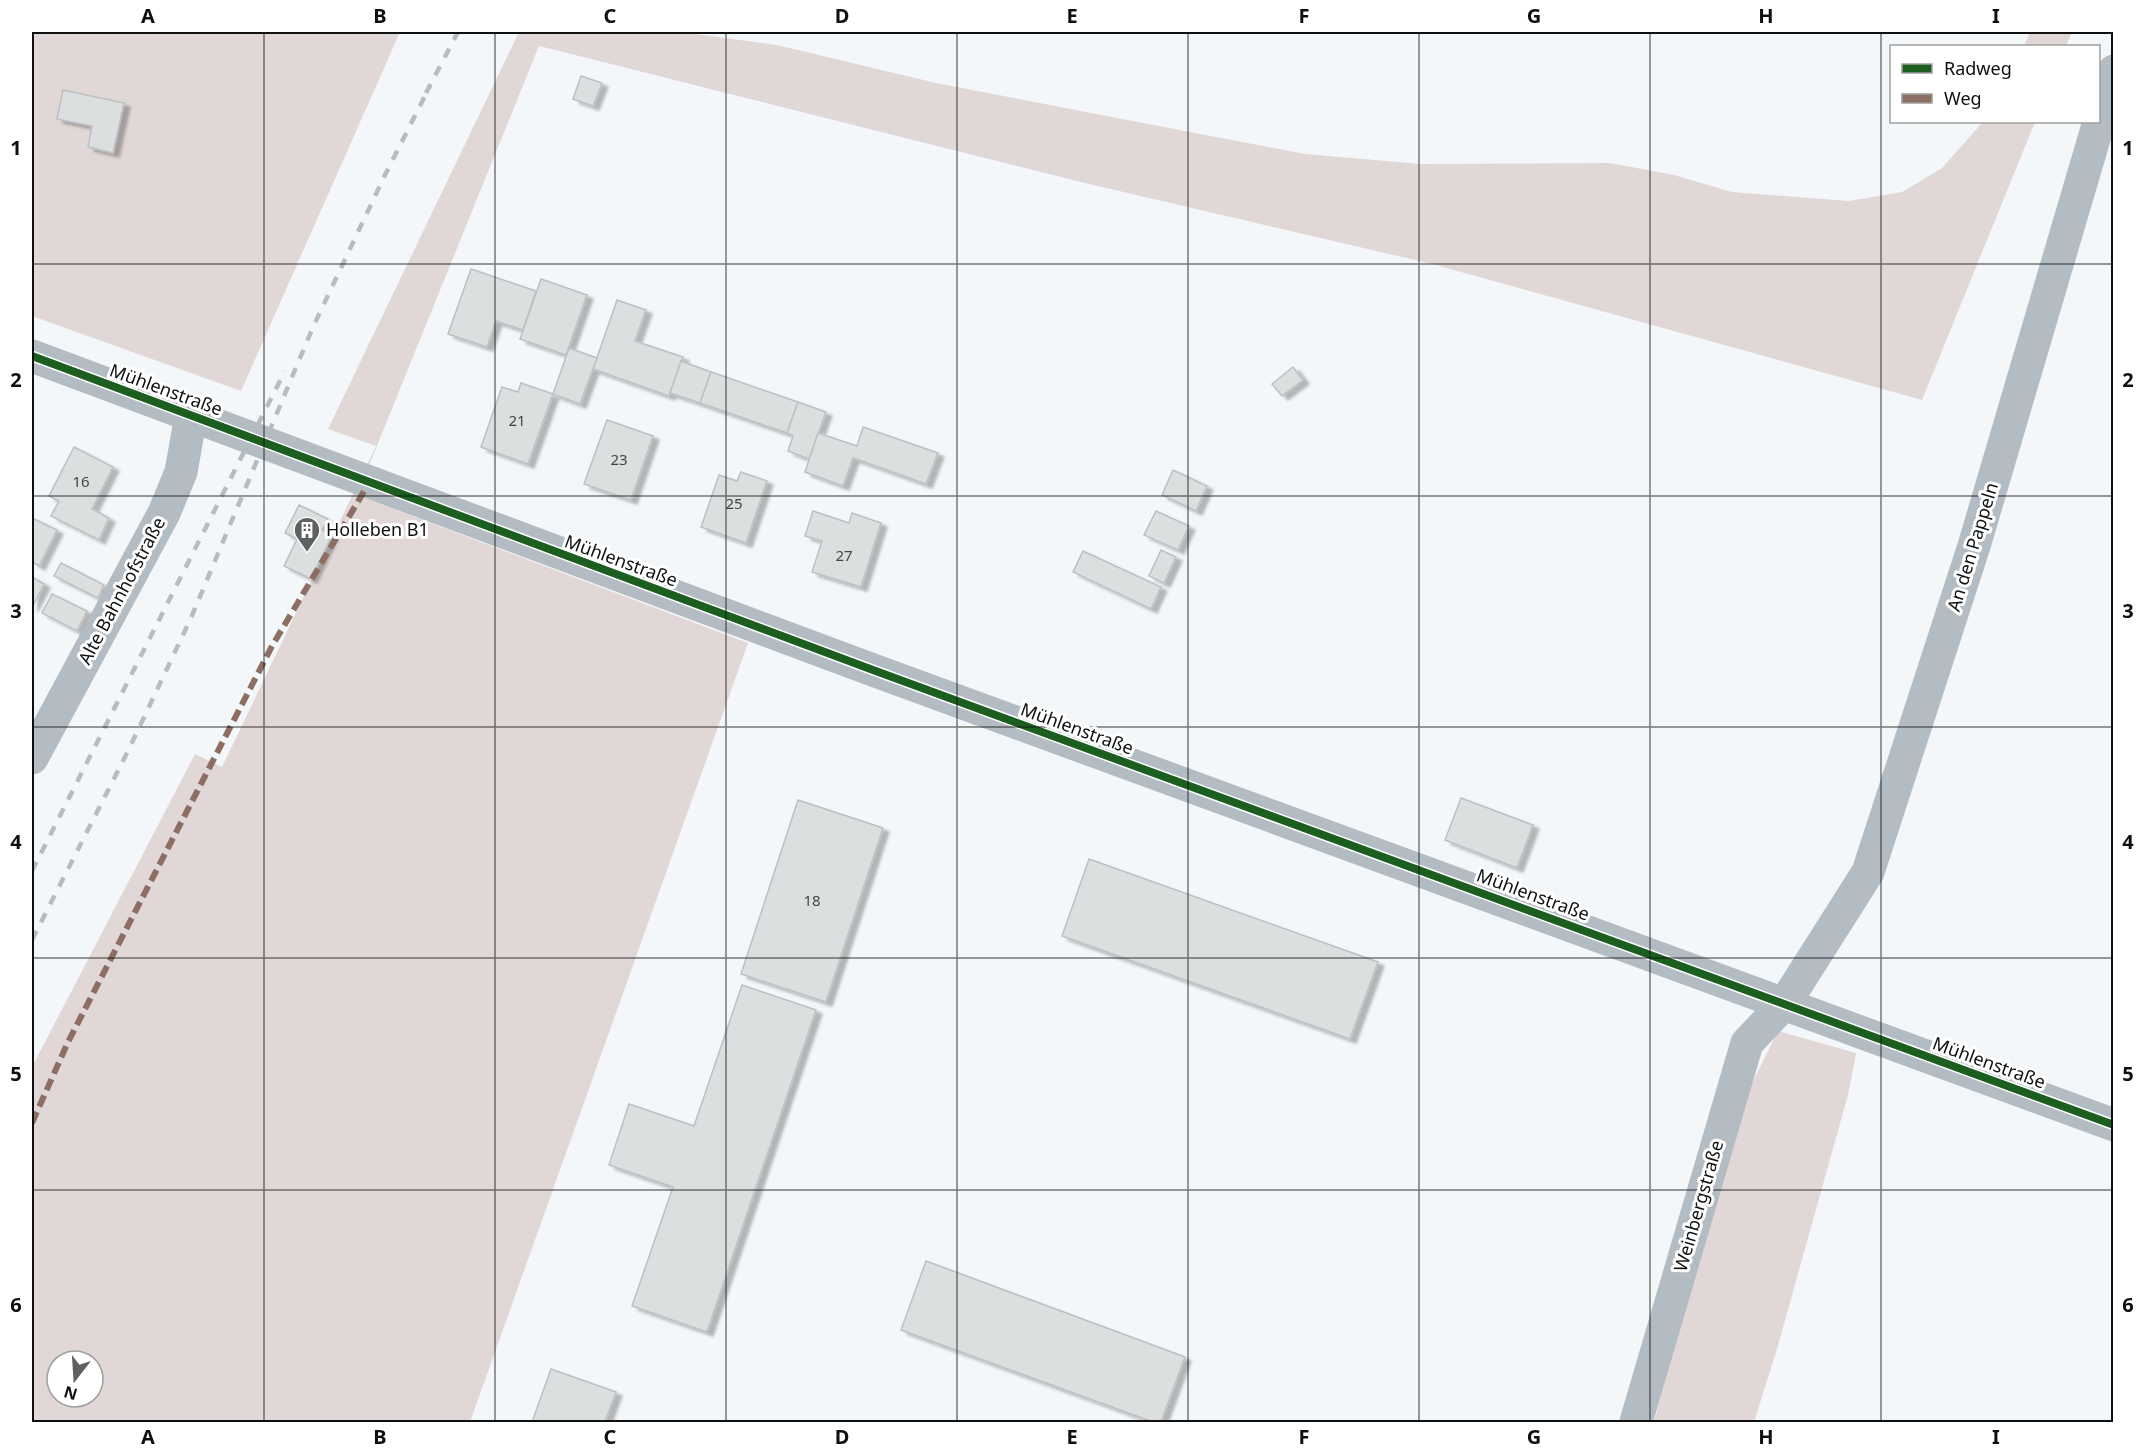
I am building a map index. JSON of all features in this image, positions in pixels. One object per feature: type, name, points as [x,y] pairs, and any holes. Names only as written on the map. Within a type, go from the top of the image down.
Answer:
[{"type":"street","name":"An den Pappeln","points":[[2100,118],[2114,71]]},
{"type":"street","name":"An den Pappeln","points":[[1785,1003],[1868,872],[1974,546],[2099,123]]},
{"type":"street","name":"Mühlenstraße","points":[[32,356],[839,658],[2114,1125]]},
{"type":"street","name":"Alte Bahnhofstraße","points":[[32,758],[164,513],[180,472],[191,415]]},
{"type":"street","name":"Weinbergstraße","points":[[1636,1422],[1747,1043],[1785,1003]]},
{"type":"shaded area","points":[[32,32],[400,32],[241,391],[32,316]]},
{"type":"shaded area","points":[[519,32],[681,32],[777,45],[936,83],[1305,154],[1421,164],[1610,163],[1674,175],[1732,192],[1849,201],[1902,192],[1942,168],[1982,123],[2035,123],[1922,400],[1432,264],[1085,183],[539,46],[357,495],[748,643],[470,1422],[32,1422],[32,1067],[195,754],[222,767],[376,446],[328,429]]},
{"type":"shaded area","points":[[2030,32],[2072,32],[2066,45],[2024,45]]},
{"type":"shaded area","points":[[1778,1031],[1856,1053],[1848,1095],[1777,1349],[1754,1422],[1654,1422],[1740,1107]]},
{"type":"building","points":[[581,76],[602,83],[593,106],[573,99]]},
{"type":"building","points":[[63,90],[124,103],[113,153],[88,147],[92,126],[57,119]]},
{"type":"building","points":[[471,269],[536,291],[523,330],[496,321],[487,347],[448,334]]},
{"type":"building","points":[[541,279],[587,295],[566,355],[520,339]]},
{"type":"building","points":[[617,300],[646,310],[635,341],[683,357],[669,396],[593,369]]},
{"type":"building","points":[[569,348],[597,358],[580,404],[553,394]]},
{"type":"building","points":[[681,361],[711,372],[700,403],[670,393]]},
{"type":"building","points":[[1293,367],[1303,380],[1282,396],[1272,384]]},
{"type":"building","points":[[711,372],[798,402],[787,433],[700,403]]},
{"type":"building","points":[[521,383],[553,394],[528,464],[481,447],[502,387],[518,392]]},
{"type":"building","points":[[798,402],[826,412],[809,459],[788,451],[793,436],[787,433]]},
{"type":"building","points":[[607,420],[653,436],[631,500],[584,484]]},
{"type":"building","points":[[863,427],[938,453],[926,484],[853,458],[843,486],[805,472],[818,433],[857,446]]},
{"type":"building","points":[[74,447],[113,467],[92,509],[109,518],[99,540],[51,516],[59,501],[49,496]]},
{"type":"building","points":[[1173,470],[1207,486],[1196,511],[1162,495]]},
{"type":"building","points":[[741,472],[767,481],[746,543],[701,527],[719,475],[737,481]]},
{"type":"building","name":"Holleben B1","points":[[299,505],[328,519],[322,530],[332,535],[311,579],[284,566],[297,539],[285,533]]},
{"type":"building","points":[[813,511],[849,523],[852,513],[881,523],[861,587],[812,572],[822,541],[805,536]]},
{"type":"building","points":[[1156,511],[1189,526],[1178,550],[1144,535]]},
{"type":"building","points":[[32,518],[57,530],[39,566],[32,562]]},
{"type":"building","points":[[1161,550],[1176,557],[1164,583],[1149,576]]},
{"type":"building","points":[[1083,551],[1161,587],[1151,609],[1073,572]]},
{"type":"building","points":[[61,563],[104,585],[98,598],[54,576]]},
{"type":"building","points":[[32,577],[44,584],[32,608]]},
{"type":"building","points":[[52,594],[87,611],[77,631],[42,613]]},
{"type":"building","points":[[1461,798],[1533,825],[1517,868],[1445,840]]},
{"type":"building","points":[[798,800],[883,828],[826,1002],[741,974]]},
{"type":"building","points":[[1089,859],[1378,962],[1350,1039],[1062,936]]},
{"type":"building","points":[[742,985],[816,1010],[707,1332],[632,1306],[673,1187],[609,1165],[629,1104],[694,1126]]},
{"type":"building","points":[[926,1261],[1185,1357],[1161,1422],[1153,1422],[901,1330]]},
{"type":"building","points":[[551,1369],[616,1392],[605,1422],[532,1422]]},
{"type":"railway","points":[[426,93],[458,32]]},
{"type":"railway","points":[[32,940],[128,751],[191,618],[313,327],[430,86]]},
{"type":"railway","points":[[32,871],[285,371]]},
{"type":"marked path","points":[[32,1123],[68,1042],[272,646],[369,483]]},
{"type":"cycle path","points":[[32,356],[873,670],[2114,1125]]},
{"type":"place","name":"Holleben B1","points":[[307,553]]}]
